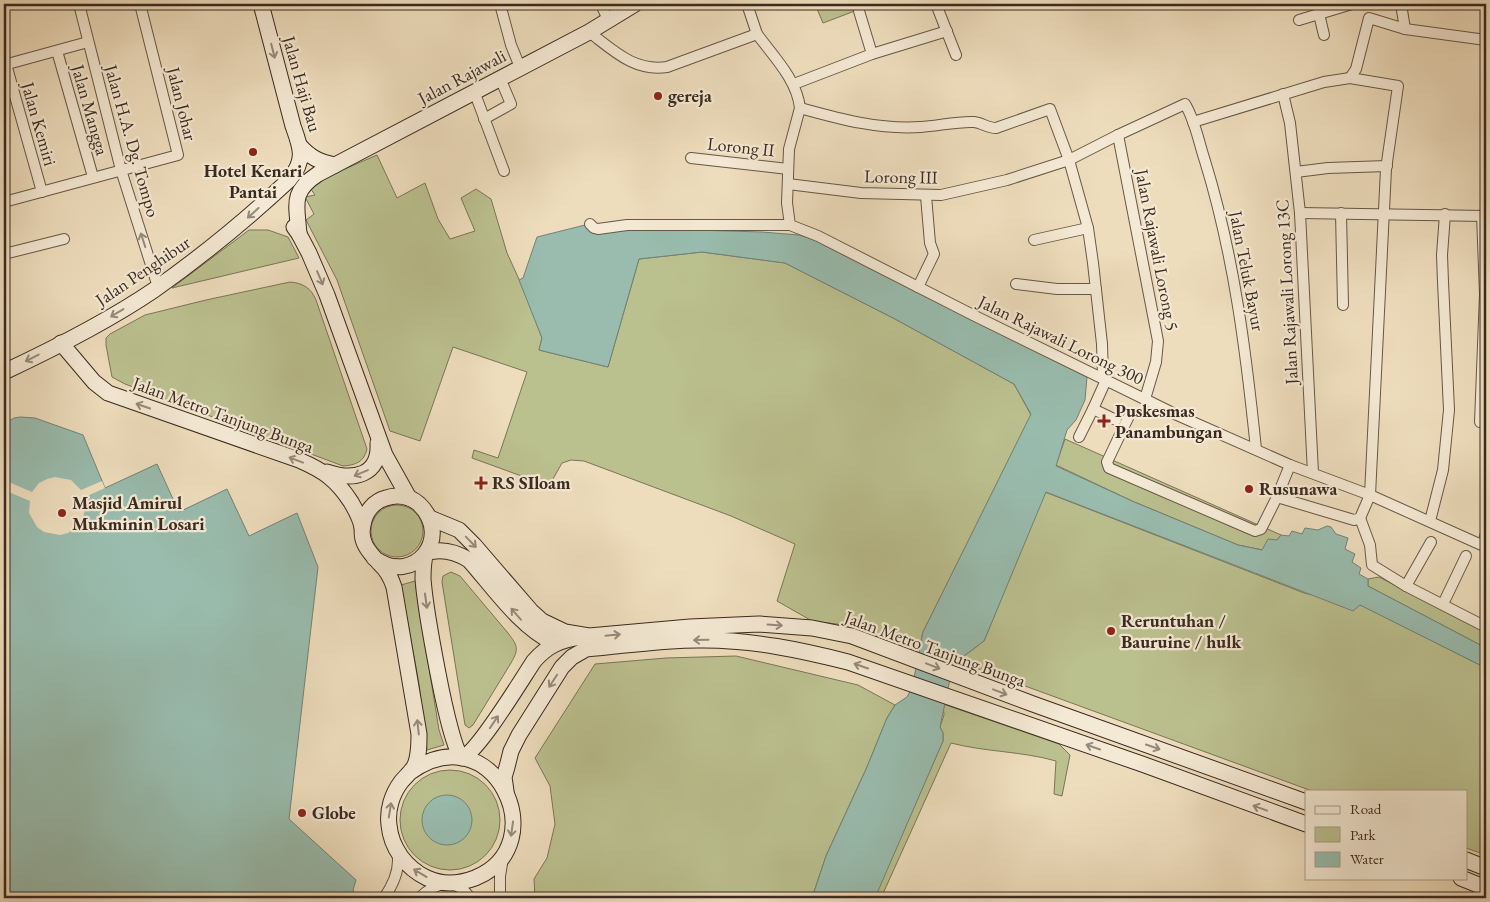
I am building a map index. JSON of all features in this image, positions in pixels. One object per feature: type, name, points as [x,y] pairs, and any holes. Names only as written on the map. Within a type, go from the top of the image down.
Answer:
[{"type":"main road","name":"Jalan Haji Bau","points":[[261,4],[301,152],[299,166],[290,180]]},
{"type":"main road","name":"Jalan Rajawali","points":[[299,234],[296,203],[299,190],[306,182],[474,91],[589,32],[635,4]]},
{"type":"main road","name":"Jalan Haji Bau","points":[[300,146],[319,162],[335,165]]},
{"type":"main road","points":[[290,180],[288,211],[292,225],[299,234],[327,295],[384,455],[409,498]]},
{"type":"main road","name":"Jalan Penghibur","points":[[4,372],[106,320],[158,286],[245,220],[290,180]]},
{"type":"main road","name":"Jalan Metro Tanjung Bunga","points":[[60,344],[94,382],[108,393],[299,460],[321,470],[339,484],[356,510],[362,529]]},
{"type":"main road","points":[[321,470],[345,477],[362,474],[370,469],[377,460],[379,451],[378,439]]},
{"type":"main road","points":[[462,758],[456,750],[448,725],[423,580],[423,567],[433,532],[430,518],[421,506],[409,498],[395,496],[381,500],[370,509],[362,529],[365,545],[387,572],[394,587],[418,720],[418,754],[414,767],[397,788],[389,814],[390,833],[397,851],[409,866],[424,876],[440,882],[460,882],[479,876],[495,864],[505,850],[512,834],[513,816],[506,791],[504,777],[506,767],[518,735],[562,668],[572,657],[586,649],[702,640],[759,644],[802,650],[848,662],[1142,764],[1305,824]]},
{"type":"main road","name":"Jalan Metro Tanjung Bunga","points":[[430,518],[459,530],[542,621],[565,632],[589,636],[742,624],[812,628],[852,636],[954,675],[1305,802]]},
{"type":"main road","points":[[374,558],[385,565],[404,566],[416,562],[426,553],[443,551],[462,555],[469,560],[526,625],[540,636],[554,643]]},
{"type":"main road","points":[[462,758],[469,755],[491,726],[534,660],[542,651],[554,643],[589,636]]},
{"type":"main road","points":[[409,773],[418,766],[434,760],[462,758],[488,770],[496,777],[506,791]]},
{"type":"main road","points":[[1468,861],[1486,868]]},
{"type":"main road","points":[[1466,880],[1486,888]]},
{"type":"street","name":"Jalan H.A. Dg. Tompo","points":[[79,4],[121,170],[158,286]]},
{"type":"street","name":"Jalan Johar","points":[[121,170],[178,155],[140,4]]},
{"type":"street","points":[[500,4],[511,45],[520,67]]},
{"type":"street","points":[[601,4],[608,20]]},
{"type":"street","points":[[590,224],[598,229],[627,225],[790,225],[787,203],[789,149],[800,108],[794,84],[757,34],[747,4]]},
{"type":"street","points":[[936,4],[956,55]]},
{"type":"street","points":[[1299,20],[1352,4]]},
{"type":"street","points":[[1401,4],[1405,29]]},
{"type":"street","points":[[859,11],[872,54]]},
{"type":"street","points":[[1320,14],[1324,35]]},
{"type":"street","points":[[1350,78],[1356,69],[1369,18],[1405,29],[1486,40]]},
{"type":"street","points":[[794,84],[872,54],[947,31]]},
{"type":"street","points":[[589,32],[620,56],[642,67],[654,69],[680,63],[757,34]]},
{"type":"street","points":[[5,65],[88,42]]},
{"type":"street","name":"Jalan Mangga","points":[[57,51],[93,177]]},
{"type":"street","name":"Jalan Kemiri","points":[[5,65],[42,192]]},
{"type":"street","points":[[484,119],[511,104],[500,78]]},
{"type":"street","points":[[1193,122],[1324,82],[1350,78],[1398,86],[1387,166],[1364,508],[1372,564],[1406,586],[1442,604],[1485,620]]},
{"type":"street","points":[[474,91],[504,171]]},
{"type":"street","name":"Jalan Rajawali Lorong 13C","points":[[1284,94],[1288,110],[1300,213],[1312,473]]},
{"type":"street","name":"Jalan Teluk Bayur","points":[[1184,104],[1187,106],[1193,122],[1217,204],[1239,306],[1256,449]]},
{"type":"street","name":"Lorong III","points":[[788,184],[861,193],[941,196],[1007,180],[1069,160],[1184,104]]},
{"type":"street","points":[[800,108],[881,128],[920,128],[975,122],[990,128],[996,128],[1050,109],[1069,160],[1088,228],[1102,344],[1104,378],[1093,409],[1079,437]]},
{"type":"street","name":"Jalan Rajawali Lorong 5","points":[[1118,135],[1158,341],[1156,362],[1145,399]]},
{"type":"street","name":"Lorong II","points":[[691,158],[788,169]]},
{"type":"street","points":[[1296,172],[1328,168],[1387,166]]},
{"type":"street","points":[[4,202],[121,170]]},
{"type":"street","points":[[918,287],[934,254],[930,243],[926,196]]},
{"type":"street","points":[[1300,213],[1484,215],[1485,294],[1480,422]]},
{"type":"street","points":[[1341,213],[1343,305]]},
{"type":"street","points":[[1430,521],[1443,470],[1449,410],[1442,255],[1445,214]]},
{"type":"street","name":"Jalan Rajawali Lorong 300","points":[[790,225],[818,236],[1048,353],[1256,449],[1287,469],[1312,473],[1364,508],[1430,521],[1484,546]]},
{"type":"street","points":[[1034,240],[1088,228]]},
{"type":"street","points":[[4,254],[64,239]]},
{"type":"street","points":[[1016,284],[1057,289],[1096,289]]},
{"type":"street","points":[[1093,409],[1116,420]]},
{"type":"street","points":[[1128,418],[1107,462],[1109,468],[1255,531],[1261,529],[1277,497],[1287,469]]},
{"type":"street","points":[[1277,497],[1354,520],[1364,508]]},
{"type":"street","points":[[1484,546],[1486,533]]},
{"type":"street","points":[[1406,586],[1431,542]]},
{"type":"street","points":[[1442,604],[1466,556]]},
{"type":"street","points":[[500,898],[500,870],[505,850]]},
{"type":"street","points":[[384,898],[396,873],[397,851]]},
{"type":"street","points":[[419,898],[430,890],[450,883],[461,887],[470,898]]},
{"type":"green space","points":[[815,4],[858,4],[860,9],[823,23]]},
{"type":"green space","points":[[377,155],[397,198],[425,183],[438,219],[450,239],[475,231],[461,198],[476,189],[491,199],[507,253],[542,338],[539,350],[608,367],[639,259],[702,252],[785,263],[895,319],[1014,384],[1031,415],[923,632],[919,649],[837,624],[812,621],[777,601],[795,544],[731,516],[584,461],[571,460],[562,463],[549,486],[472,458],[474,450],[498,458],[527,372],[453,347],[420,441],[390,431],[337,280],[306,220],[314,214],[305,197],[315,195],[308,185]]},
{"type":"green space","points":[[249,230],[268,230],[288,237],[299,258],[172,288]]},
{"type":"green space","points":[[290,282],[306,287],[312,292],[316,300],[367,449],[364,457],[359,462],[343,466],[125,384],[112,377],[106,338],[145,315]]},
{"type":"green space","points":[[1065,439],[1281,535],[1263,550],[1238,545],[1132,501],[1056,465]]},
{"type":"green space","points":[[1045,492],[1304,593],[1363,606],[1486,668],[1486,855],[1468,849],[1468,790],[1309,790],[954,660],[966,655],[984,641]]},
{"type":"green space","points":[[397,505],[407,507],[415,513],[421,521],[423,531],[421,541],[415,549],[407,555],[397,557],[387,555],[379,549],[373,541],[371,531],[373,521],[379,513],[387,507]]},
{"type":"green space","points":[[451,572],[460,576],[508,633],[514,641],[516,648],[511,663],[473,725],[469,728],[465,725],[442,582],[443,576]]},
{"type":"green space","points":[[1379,577],[1486,632],[1486,648],[1368,586],[1368,579]]},
{"type":"green space","points":[[415,581],[439,730],[444,745],[427,750],[419,684],[401,585]]},
{"type":"green space","points":[[736,656],[858,685],[895,705],[887,718],[867,767],[826,856],[812,898],[535,898],[534,879],[547,858],[555,824],[550,786],[535,758],[595,664],[666,658]]},
{"type":"green space","points":[[943,704],[1059,744],[1070,755],[1062,796],[1054,794],[1056,761],[1030,755],[951,743],[881,898],[874,898],[943,741],[943,733],[940,727],[944,715]]},
{"type":"green space","points":[[450,770],[469,774],[486,784],[496,801],[500,820],[496,839],[486,856],[469,866],[450,870],[431,866],[414,856],[404,839],[400,820],[404,801],[414,784],[431,774]]},
{"type":"water","points":[[585,225],[594,230],[624,228],[762,232],[799,235],[818,241],[1087,377],[1085,400],[1076,420],[1067,430],[1056,466],[1132,501],[1238,545],[1262,550],[1268,539],[1277,540],[1281,535],[1289,536],[1292,531],[1302,534],[1305,528],[1318,530],[1327,526],[1331,527],[1336,534],[1348,538],[1345,549],[1355,554],[1352,562],[1361,568],[1359,574],[1368,579],[1368,586],[1486,648],[1486,668],[1360,605],[1353,611],[1046,492],[984,641],[966,655],[954,660],[940,727],[943,733],[943,741],[875,898],[812,898],[826,856],[867,767],[887,718],[895,705],[907,697],[912,688],[923,632],[1031,414],[1014,384],[895,319],[785,263],[702,252],[639,259],[608,367],[539,350],[542,338],[519,280],[523,278],[537,237]]},
{"type":"water","points":[[20,417],[35,418],[83,435],[105,488],[157,464],[179,512],[227,489],[249,536],[297,513],[318,567],[289,819],[356,880],[353,890],[356,898],[4,898],[4,424]]},
{"type":"water","points":[[447,795],[456,797],[467,806],[472,820],[470,829],[461,840],[447,845],[438,843],[427,834],[422,820],[424,811],[433,800]]},
{"type":"pier","points":[[55,477],[71,480],[81,490],[102,481],[105,488],[85,497],[86,507],[81,523],[68,533],[60,535],[44,532],[37,527],[29,513],[30,501],[4,490],[4,480],[32,492],[39,483]]},
{"type":"place","name":"gereja","points":[[658,96]]},
{"type":"place","name":"Hotel Kenari Pantai","points":[[253,152]]},
{"type":"place","name":"Puskesmas Panambungan","points":[[1104,421]]},
{"type":"place","name":"RS SIloam","points":[[481,483]]},
{"type":"place","name":"Rusunawa","points":[[1249,489]]},
{"type":"place","name":"Masjid Amirul Mukminin Losari","points":[[62,513]]},
{"type":"place","name":"Reruntuhan / Bauruine / hulk","points":[[1111,631]]},
{"type":"place","name":"Globe","points":[[302,813]]}]
